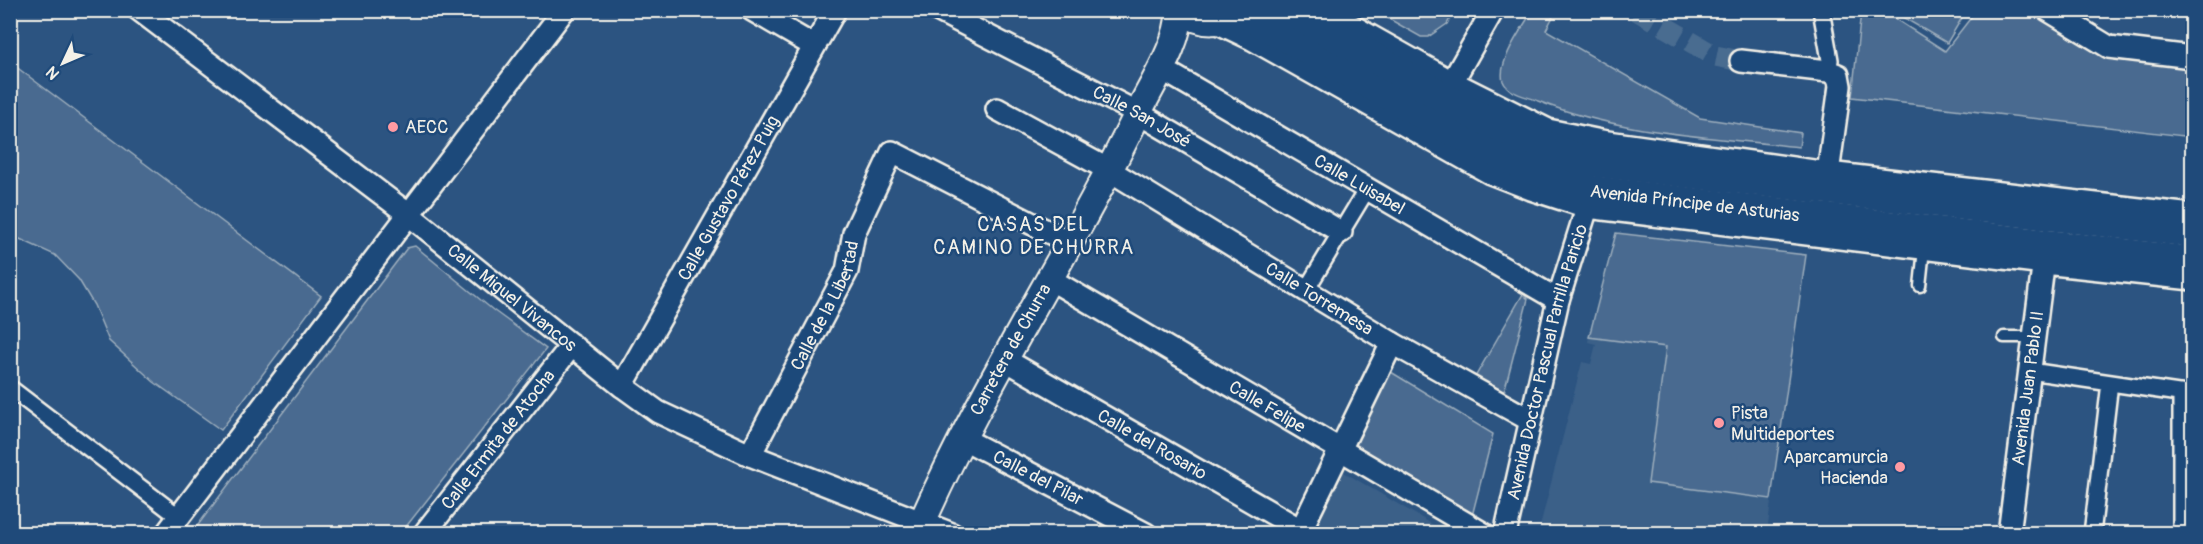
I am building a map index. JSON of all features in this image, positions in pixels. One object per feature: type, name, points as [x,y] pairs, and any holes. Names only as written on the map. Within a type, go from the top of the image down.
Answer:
[{"type":"main road","name":"Avenida Príncipe de Asturias","points":[[1290,10],[1473,114],[1581,160],[2193,232]]},
{"type":"main road","name":"Avenida Príncipe de Asturias","points":[[1209,13],[1589,199],[2045,254],[2193,262]]},
{"type":"street","name":"Calle Miguel Vivancos","points":[[139,10],[408,214],[622,387],[658,412],[920,527],[952,534]]},
{"type":"street","points":[[166,534],[564,10]]},
{"type":"street","points":[[752,10],[814,46]]},
{"type":"street","name":"Calle Gustavo Pérez Puig","points":[[622,387],[835,10]]},
{"type":"street","name":"Calle San José","points":[[937,10],[1138,112],[1341,232]]},
{"type":"street","points":[[1323,10],[1452,82],[1548,130],[1601,141],[1828,173],[2193,215]]},
{"type":"street","points":[[1452,82],[1493,10]]},
{"type":"street","points":[[1821,10],[1830,60],[1828,71]]},
{"type":"street","points":[[2048,10],[2109,47],[2193,57]]},
{"type":"street","name":"Carretera de Churra","points":[[920,527],[962,438],[1109,170],[1175,38],[1181,31],[1209,13]]},
{"type":"street","points":[[1741,61],[1828,71],[1838,75],[1840,87],[1828,173]]},
{"type":"street","name":"Calle Luisabel","points":[[1160,68],[1558,300]]},
{"type":"street","name":"Calle Torremesa","points":[[997,109],[1109,170],[1392,343],[1530,420]]},
{"type":"street","name":"Calle de la Libertad","points":[[750,454],[847,271],[854,233],[892,152],[1070,243]]},
{"type":"street","points":[[1306,290],[1367,189]]},
{"type":"street","points":[[1589,199],[1924,249],[2045,254],[2193,279]]},
{"type":"street","name":"Avenida Doctor Pascual Parrilla Paricio","points":[[1505,534],[1558,300],[1589,199]]},
{"type":"street","name":"Avenida Juan Pablo II","points":[[2009,534],[2045,254]]},
{"type":"street","name":"Calle Felipe","points":[[1050,279],[1484,534]]},
{"type":"street","points":[[1300,532],[1392,343]]},
{"type":"street","name":"Calle Ermita de Atocha","points":[[424,534],[572,345]]},
{"type":"street","name":"Calle del Rosario","points":[[1004,359],[1300,532]]},
{"type":"street","points":[[2030,371],[2187,394],[2181,534]]},
{"type":"street","points":[[2092,534],[2110,383]]},
{"type":"street","points":[[10,388],[178,517]]},
{"type":"street","name":"Calle del Pilar","points":[[962,438],[1146,534]]},
{"type":"lane","points":[[1920,286],[1924,249]]},
{"type":"lane","points":[[2004,337],[2034,338]]},
{"type":"shaded area","points":[[1533,10],[1556,11],[1546,30],[1700,118],[1801,133],[1799,147],[1667,133],[1601,121],[1513,92],[1503,81],[1504,64],[1512,45]]},
{"type":"shaded area","points":[[2048,10],[2109,47],[2192,57],[2192,137],[1852,97],[1861,11],[1883,11],[1945,51],[1976,11]]},
{"type":"shaded area","points":[[1375,11],[1454,11],[1447,24],[1428,37],[1421,37]]},
{"type":"shaded area","points":[[1892,11],[1966,11],[1947,43]]},
{"type":"shaded area","points":[[11,63],[321,296],[221,430],[154,382],[109,341],[94,305],[79,280],[55,255],[11,235]]},
{"type":"shaded area","points":[[1616,233],[1806,255],[1771,499],[1648,483],[1666,347],[1589,337]]},
{"type":"shaded area","points":[[415,246],[493,310],[546,349],[401,533],[192,533],[407,248]]},
{"type":"shaded area","points":[[1523,294],[1528,299],[1503,396],[1474,379]]},
{"type":"shaded area","points":[[1589,337],[1789,364],[1767,533],[1538,534],[1582,362],[1591,364],[1596,344],[1588,342]]},
{"type":"shaded area","points":[[1391,372],[1493,434],[1472,516],[1347,443]]},
{"type":"shaded area","points":[[1342,471],[1447,533],[1311,534]]},
{"type":"tunnel","points":[[1636,10],[1715,56],[1741,61]]},
{"type":"place","name":"AECC","points":[[393,127]]},
{"type":"place","name":"Pista Multideportes","points":[[1719,423]]},
{"type":"place","name":"Aparcamurcia Hacienda","points":[[1900,467]]},
{"type":"district","name":"CASAS DEL CAMINO DE CHURRA","points":[[1034,236]]}]
